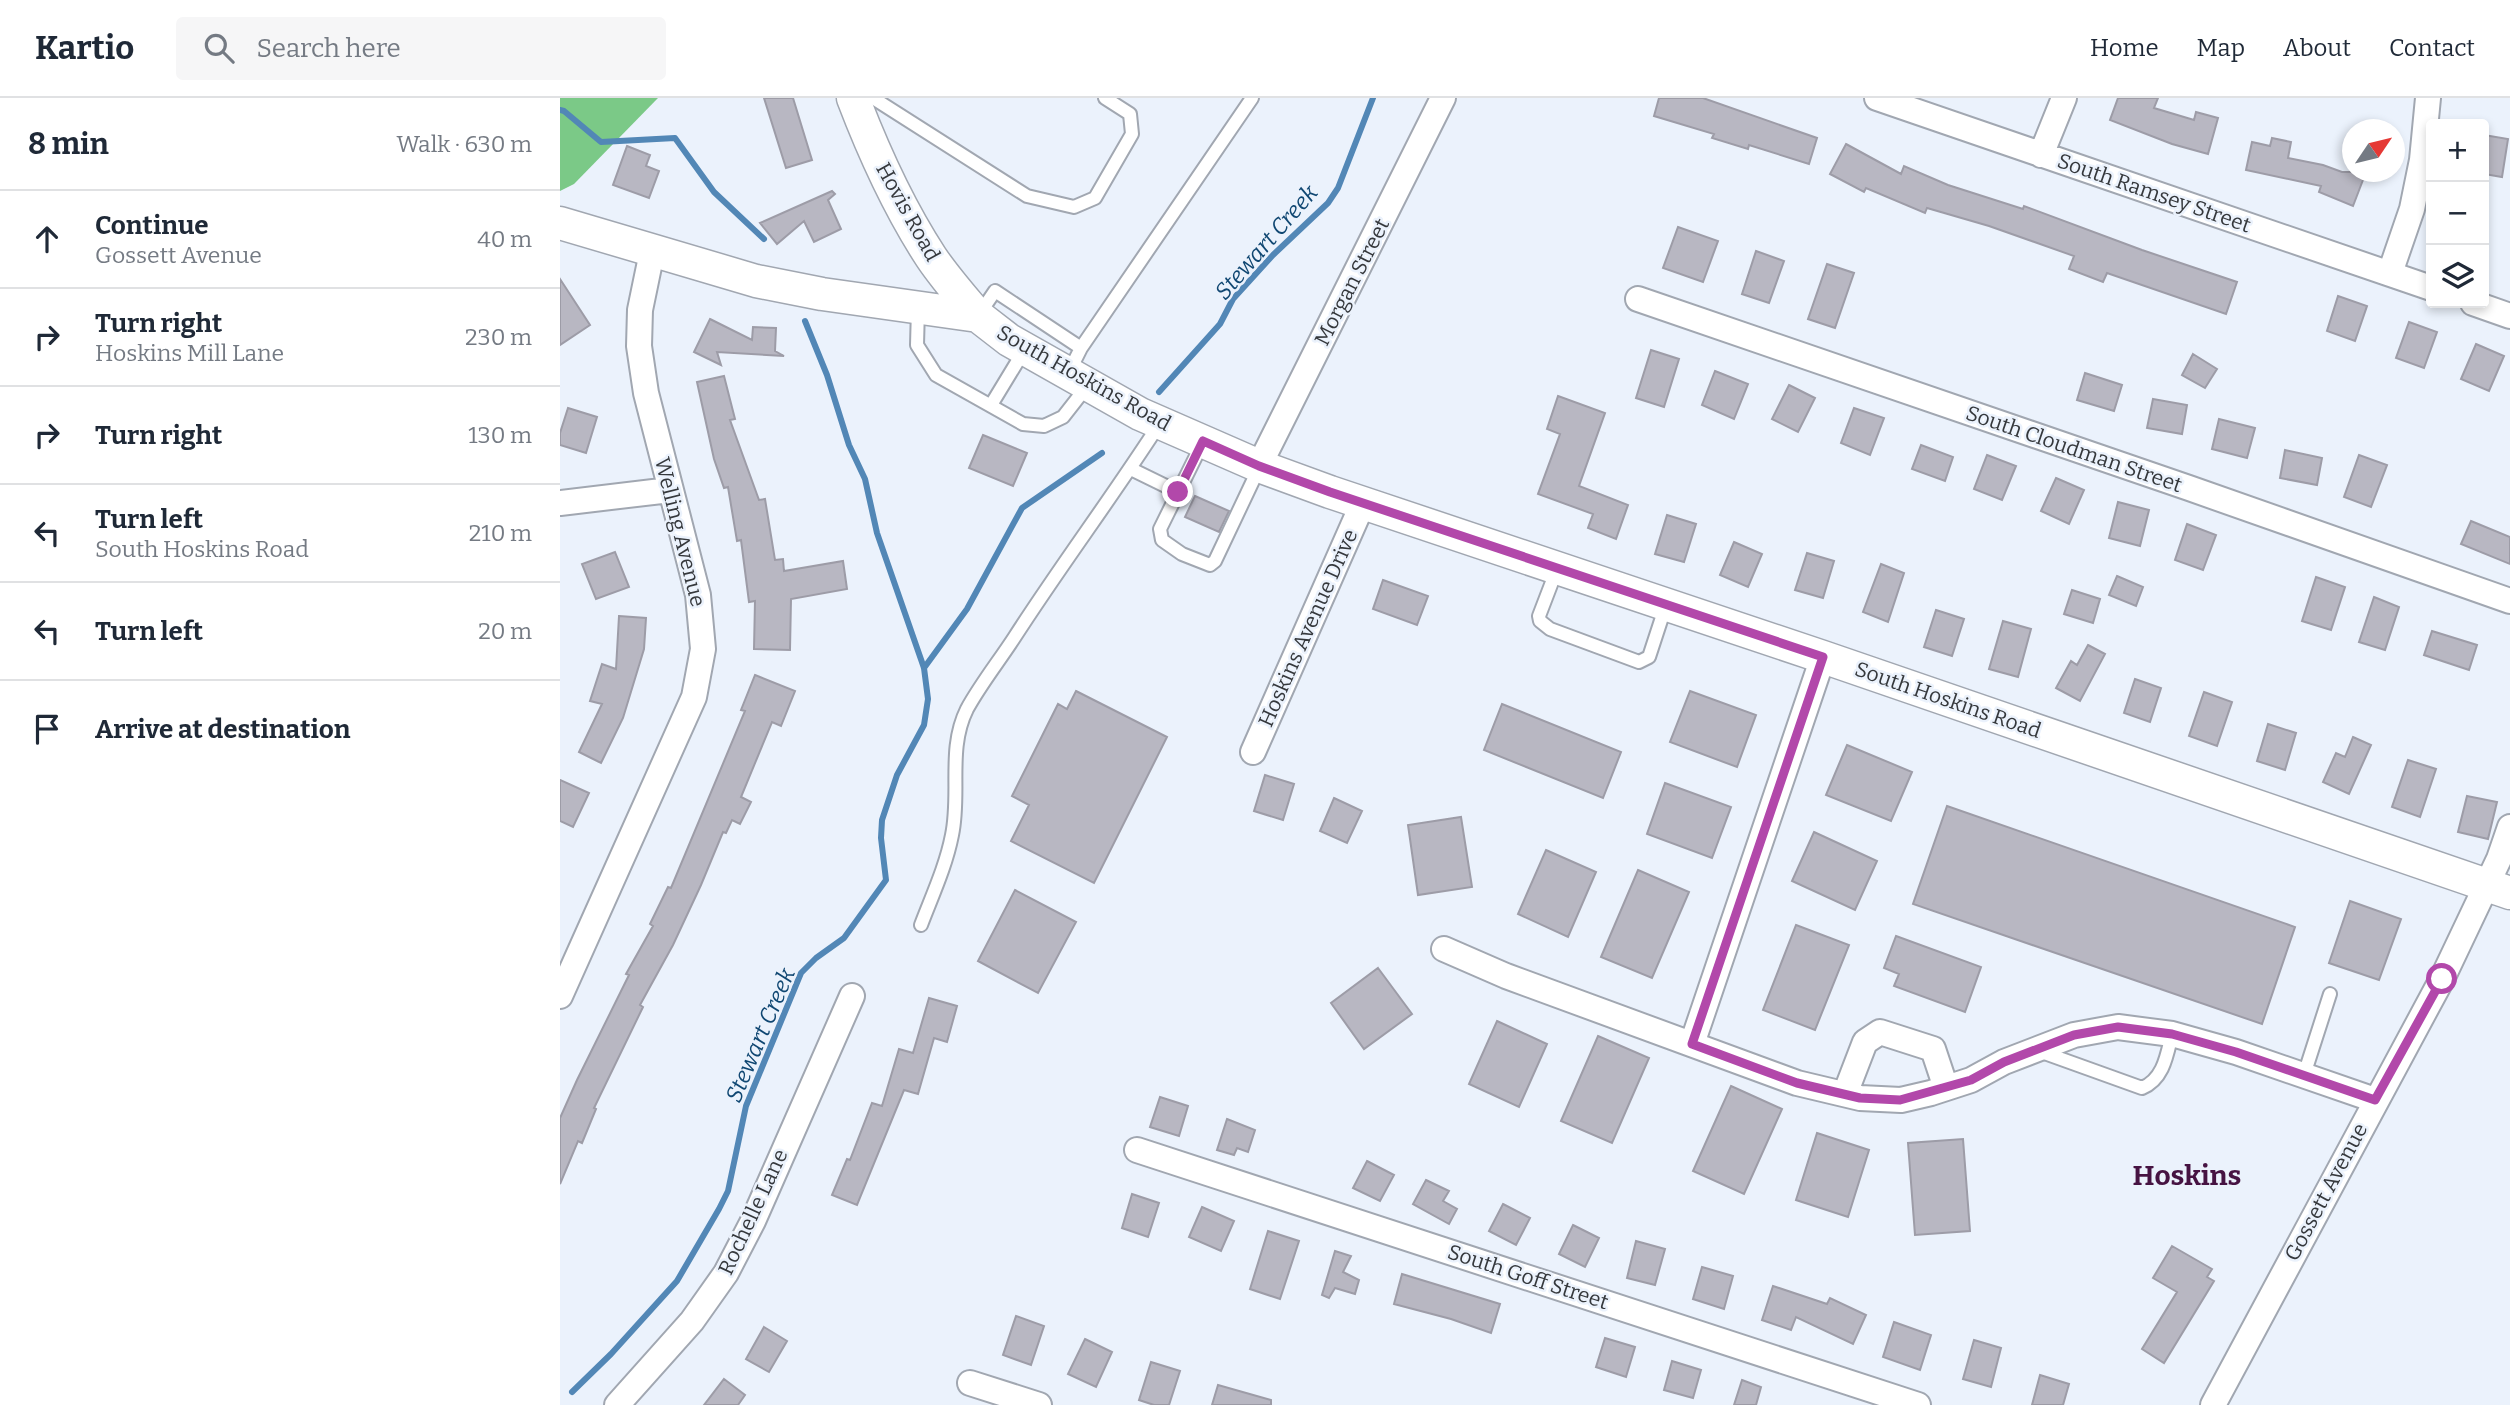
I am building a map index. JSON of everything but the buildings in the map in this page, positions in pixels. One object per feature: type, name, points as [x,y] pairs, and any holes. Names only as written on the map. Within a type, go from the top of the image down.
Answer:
[{"type":"street","name":"Morgan Street","points":[[1259,466],[1443,98]]},
{"type":"street","name":"South Ramsey Street","points":[[1877,98],[2426,286]]},
{"type":"street","points":[[2041,155],[2064,98]]},
{"type":"street","points":[[2390,273],[2412,209],[2422,160],[2428,98]]},
{"type":"street","name":"Hovis Road","points":[[862,101],[877,159],[912,225],[932,258],[978,316]]},
{"type":"street","name":"South Hoskins Road","points":[[560,223],[756,281],[822,295],[978,316],[1025,349],[1079,369],[1161,423],[1259,466],[2499,889]]},
{"type":"street","name":"Welling Avenue","points":[[560,996],[568,960],[694,697],[701,665],[703,632],[698,595],[646,393],[639,346],[640,310],[652,252]]},
{"type":"street","name":"South Cloudman Street","points":[[1638,299],[2510,601]]},
{"type":"street","points":[[2487,308],[2510,316]]},
{"type":"street","points":[[560,503],[670,490]]},
{"type":"street","name":"Hoskins Avenue Drive","points":[[1253,751],[1363,503]]},
{"type":"street","points":[[1692,1044],[1823,657]]},
{"type":"street","name":"Gossett Avenue","points":[[2213,1405],[2442,979],[2499,889],[2510,827]]},
{"type":"street","points":[[1444,948],[1506,976],[1797,1083],[1860,1098],[1900,1100],[1946,1088],[1971,1080],[2004,1062],[2074,1035],[2118,1027],[2172,1034],[2236,1052],[2375,1100]]},
{"type":"street","name":"Rochelle Lane","points":[[617,1405],[692,1321],[726,1273],[753,1221],[852,996]]},
{"type":"street","points":[[1845,1094],[1865,1042],[1880,1032],[1933,1049],[1946,1088]]},
{"type":"street","name":"South Goff Street","points":[[1137,1150],[1919,1405]]},
{"type":"street","points":[[970,1383],[1039,1405]]},
{"type":"lane","points":[[862,101],[1027,196],[1074,207],[1095,198],[1132,134],[1130,114],[1105,98]]},
{"type":"lane","points":[[918,308],[917,345],[936,375],[1023,424],[1044,426],[1063,417],[1079,369],[1252,98]]},
{"type":"lane","points":[[978,316],[995,291],[1079,369]]},
{"type":"lane","points":[[991,405],[1025,349]]},
{"type":"lane","points":[[921,925],[953,834],[956,788],[954,752],[967,711],[1050,582],[1161,423]]},
{"type":"lane","points":[[1203,441],[1160,528],[1162,540],[1182,554],[1210,565],[1215,561],[1259,466]]},
{"type":"lane","points":[[1131,469],[1178,492]]},
{"type":"lane","points":[[1557,568],[1539,616],[1540,621],[1550,629],[1639,662],[1649,657],[1666,605]]},
{"type":"lane","points":[[2304,1075],[2330,994]]},
{"type":"lane","points":[[2035,1050],[2142,1087],[2151,1084],[2164,1065],[2172,1034]]},
{"type":"green space","points":[[560,98],[658,98],[574,184],[560,191]]},
{"type":"waterway","name":"Stewart Creek","points":[[1159,392],[1220,324],[1233,299],[1273,255],[1328,203],[1338,188],[1373,98]]},
{"type":"waterway","points":[[560,110],[601,142],[675,138],[714,192],[764,239]]},
{"type":"waterway","name":"Stewart Creek","points":[[572,1392],[611,1354],[677,1281],[719,1209],[728,1191],[746,1106],[801,973],[816,958],[844,938],[886,880],[881,838],[882,820],[897,775],[924,725],[928,699],[924,668],[877,533],[865,479],[849,445],[827,375],[805,321]]},
{"type":"waterway","name":"Stewart Creek","points":[[924,668],[967,609],[1022,508],[1102,453]]},
{"type":"district","name":"Hoskins","points":[[2187,1175]]},
{"type":"route","points":[[1178,492],[1203,441],[1259,466],[1330,492],[1823,657],[1692,1044],[1797,1083],[1860,1098],[1900,1100],[1971,1080],[2004,1062],[2074,1035],[2118,1027],[2166,1032],[2236,1052],[2375,1100],[2442,979]]}]
